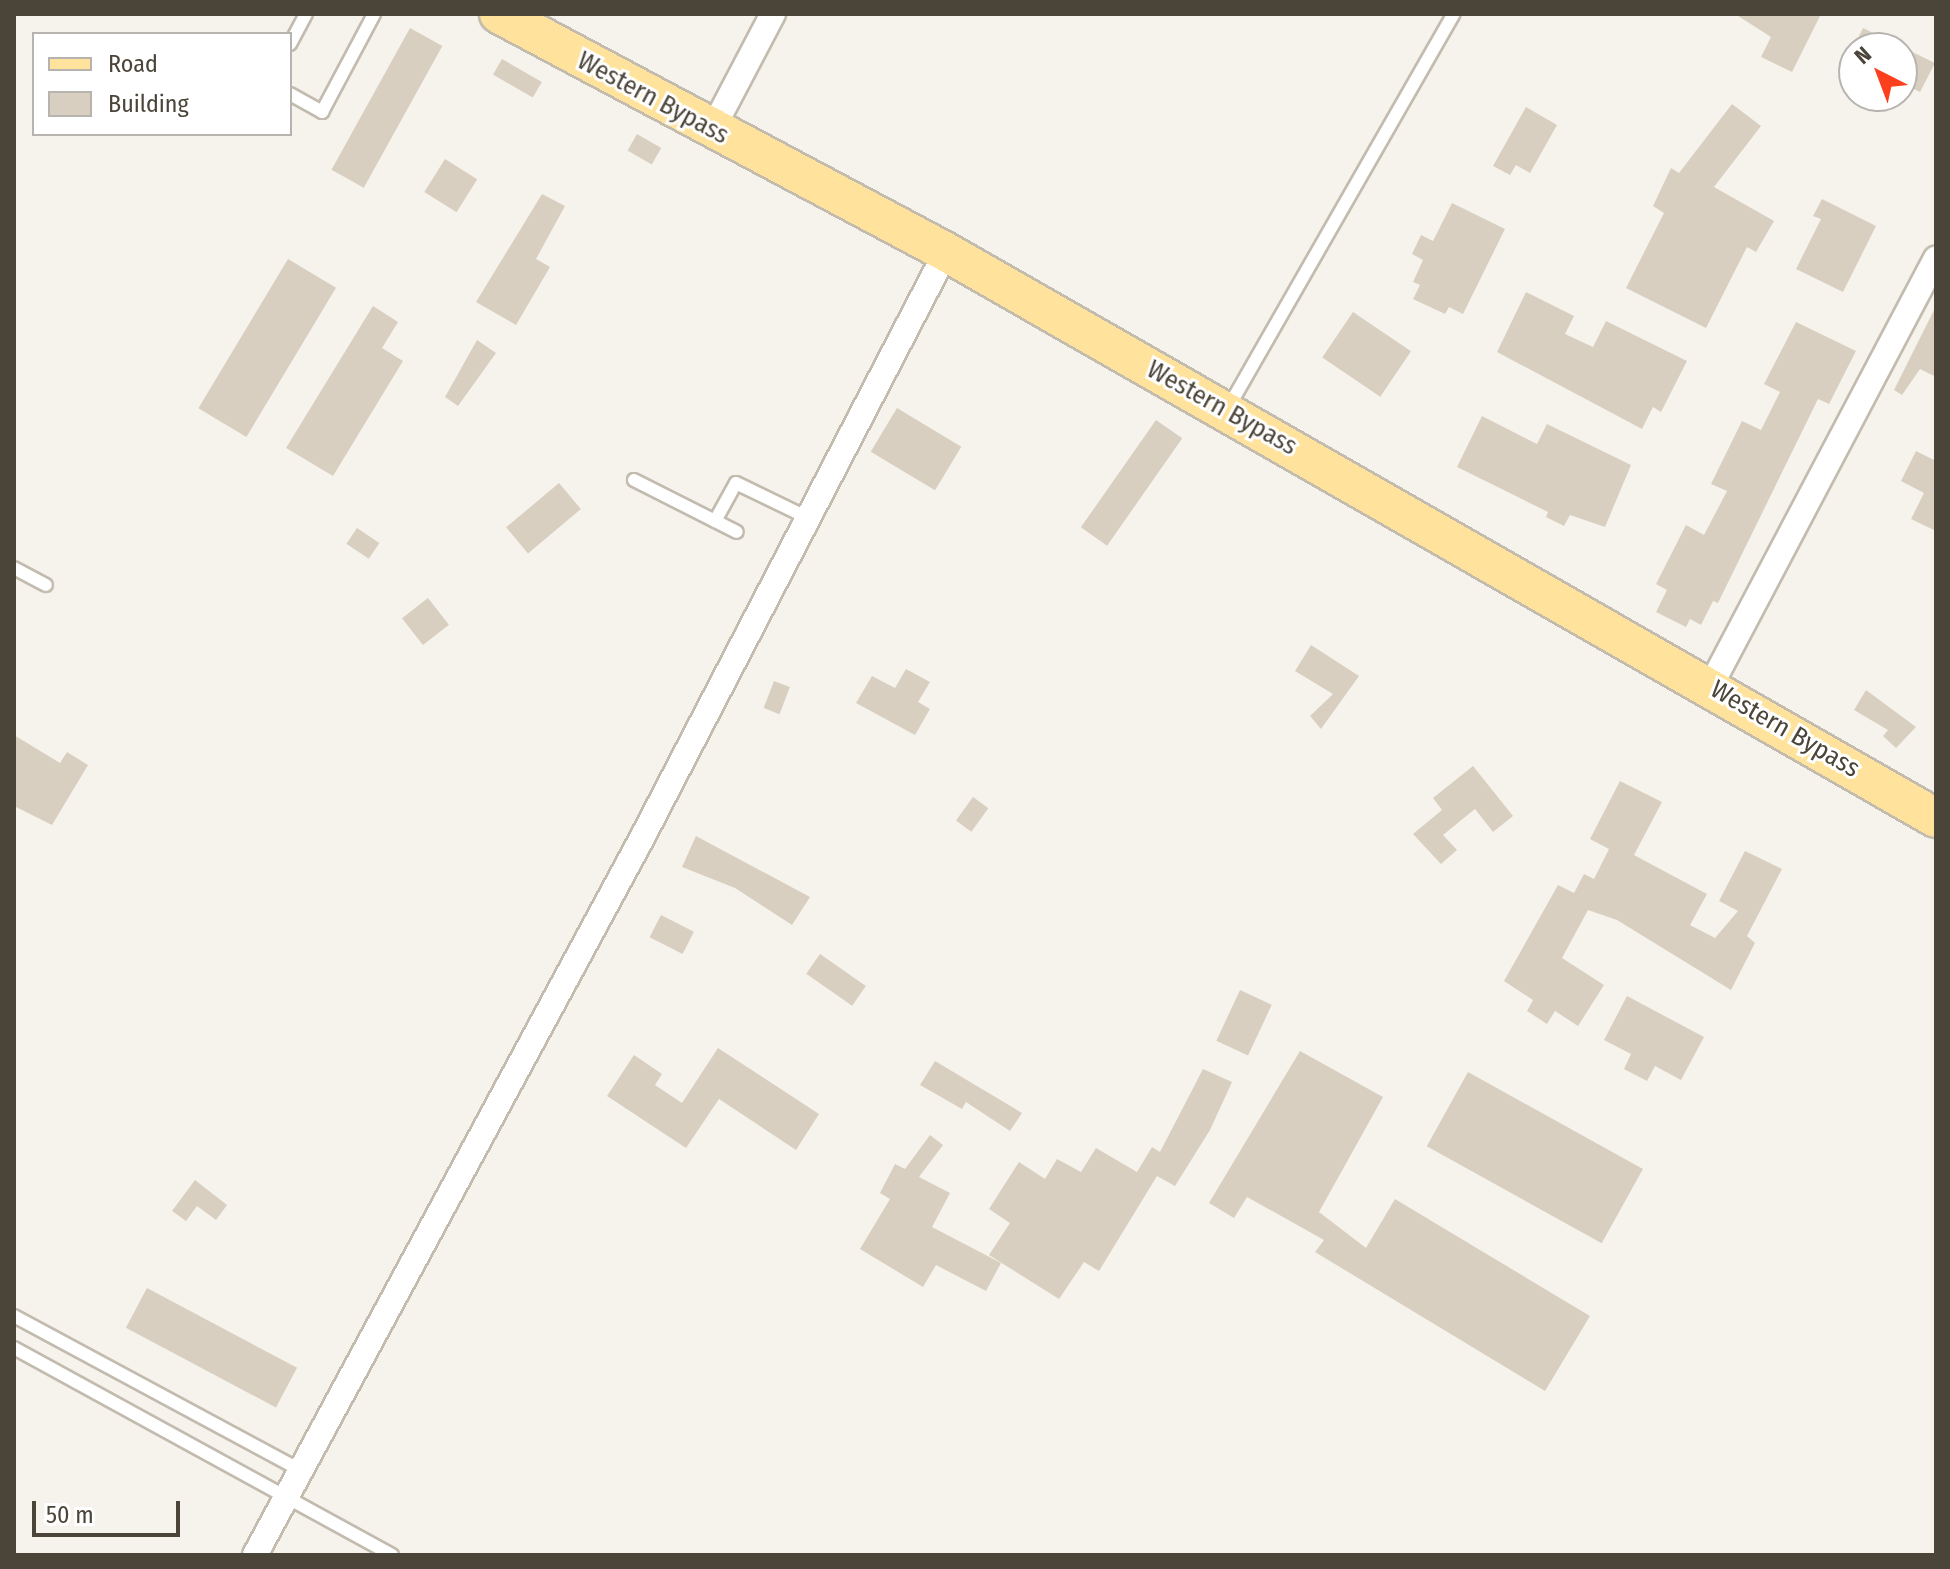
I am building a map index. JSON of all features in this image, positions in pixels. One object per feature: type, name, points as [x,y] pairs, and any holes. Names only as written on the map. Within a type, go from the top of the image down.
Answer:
[{"type":"main road","name":"Western Bypass","points":[[499,14],[946,252],[1711,685],[1936,818]]},
{"type":"street","points":[[712,130],[773,14]]},
{"type":"street","points":[[255,1555],[808,518],[946,252]]},
{"type":"street","points":[[1711,685],[1936,259]]},
{"type":"lane","points":[[292,40],[306,14]]},
{"type":"lane","points":[[292,95],[322,112],[374,14]]},
{"type":"lane","points":[[1226,411],[1454,14]]},
{"type":"lane","points":[[634,480],[737,532]]},
{"type":"lane","points":[[715,521],[736,483],[808,518]]},
{"type":"lane","points":[[14,568],[46,585]]},
{"type":"lane","points":[[14,1316],[300,1470]]},
{"type":"lane","points":[[14,1348],[392,1555]]},
{"type":"building","points":[[1735,14],[1821,14],[1792,72],[1761,57],[1771,37]]},
{"type":"building","points":[[410,28],[442,46],[364,188],[331,170]]},
{"type":"building","points":[[1918,55],[1935,63],[1918,91]]},
{"type":"building","points":[[502,59],[542,82],[533,98],[493,75]]},
{"type":"building","points":[[1732,104],[1761,126],[1714,187],[1774,221],[1756,252],[1747,247],[1706,328],[1626,288],[1664,213],[1653,206],[1671,168],[1679,173]]},
{"type":"building","points":[[1526,107],[1557,125],[1530,173],[1516,165],[1510,175],[1493,166]]},
{"type":"building","points":[[637,134],[661,148],[652,164],[628,150]]},
{"type":"building","points":[[445,159],[477,179],[457,212],[424,192]]},
{"type":"building","points":[[542,194],[565,206],[536,259],[550,267],[516,325],[476,302]]},
{"type":"building","points":[[1822,199],[1876,226],[1843,292],[1796,269],[1821,219],[1813,216]]},
{"type":"building","points":[[1452,203],[1505,229],[1463,314],[1449,307],[1445,314],[1413,299],[1420,285],[1413,282],[1423,260],[1412,254],[1421,235],[1433,241]]},
{"type":"building","points":[[288,259],[336,288],[246,437],[198,408]]},
{"type":"building","points":[[1526,292],[1574,316],[1565,334],[1593,347],[1606,321],[1687,361],[1661,412],[1653,407],[1642,429],[1497,352]]},
{"type":"building","points":[[373,306],[398,322],[382,348],[403,361],[333,476],[286,448]]},
{"type":"building","points":[[1936,306],[1936,377],[1920,369],[1902,395],[1894,390]]},
{"type":"building","points":[[1353,312],[1411,351],[1380,397],[1322,358]]},
{"type":"building","points":[[1796,322],[1856,351],[1829,404],[1818,399],[1718,603],[1713,601],[1701,625],[1690,619],[1686,627],[1656,612],[1667,590],[1656,584],[1686,525],[1704,535],[1727,491],[1711,484],[1742,421],[1761,430],[1780,392],[1764,384]]},
{"type":"building","points":[[477,340],[496,353],[458,406],[445,397]]},
{"type":"building","points":[[897,408],[961,447],[935,490],[871,452]]},
{"type":"building","points":[[1482,416],[1537,444],[1547,424],[1631,465],[1605,527],[1570,515],[1564,526],[1546,517],[1548,512],[1457,467]]},
{"type":"building","points":[[1156,420],[1182,438],[1107,546],[1081,527]]},
{"type":"building","points":[[1916,451],[1936,461],[1936,531],[1911,519],[1924,493],[1901,481]]},
{"type":"building","points":[[559,483],[581,509],[528,553],[506,527]]},
{"type":"building","points":[[357,528],[379,543],[369,559],[346,544]]},
{"type":"building","points":[[428,598],[449,625],[423,645],[402,618]]},
{"type":"building","points":[[1311,645],[1359,676],[1321,729],[1310,716],[1333,694],[1295,671]]},
{"type":"building","points":[[906,669],[930,682],[918,702],[930,709],[915,735],[856,703],[872,676],[895,688]]},
{"type":"building","points":[[774,681],[790,687],[779,714],[764,708]]},
{"type":"building","points":[[1866,690],[1916,727],[1896,748],[1883,736],[1888,730],[1854,710]]},
{"type":"building","points":[[14,735],[60,763],[67,752],[88,765],[52,825],[14,806]]},
{"type":"building","points":[[1473,766],[1513,816],[1493,832],[1475,809],[1443,835],[1457,850],[1441,864],[1413,834],[1442,810],[1433,798]]},
{"type":"building","points":[[1620,781],[1662,802],[1634,855],[1707,894],[1690,925],[1715,938],[1738,911],[1719,901],[1745,851],[1782,869],[1747,936],[1755,943],[1731,990],[1617,920],[1588,910],[1562,958],[1604,985],[1578,1026],[1555,1011],[1547,1024],[1527,1011],[1533,1000],[1504,981],[1558,885],[1574,893],[1584,874],[1594,879],[1609,849],[1590,839]]},
{"type":"building","points":[[973,797],[988,808],[971,832],[956,820]]},
{"type":"building","points":[[696,836],[810,897],[792,925],[735,888],[682,867]]},
{"type":"building","points":[[661,915],[694,932],[683,954],[650,937]]},
{"type":"building","points":[[820,954],[866,986],[852,1006],[806,974]]},
{"type":"building","points":[[1240,990],[1272,1005],[1248,1056],[1216,1041]]},
{"type":"building","points":[[1627,996],[1704,1037],[1681,1080],[1655,1066],[1647,1081],[1624,1069],[1631,1054],[1604,1040]]},
{"type":"building","points":[[718,1048],[819,1114],[796,1150],[719,1099],[686,1148],[607,1096],[634,1055],[662,1074],[655,1085],[682,1103]]},
{"type":"building","points":[[1300,1051],[1383,1097],[1319,1212],[1366,1248],[1395,1199],[1590,1316],[1545,1391],[1315,1252],[1324,1240],[1247,1197],[1234,1218],[1209,1203]]},
{"type":"building","points":[[935,1061],[1022,1113],[1010,1131],[966,1102],[962,1109],[920,1085]]},
{"type":"building","points":[[1203,1069],[1232,1082],[1210,1130],[1175,1186],[1157,1176],[1099,1271],[1084,1262],[1059,1299],[989,1255],[1010,1223],[989,1209],[1019,1162],[1045,1179],[1057,1159],[1081,1172],[1096,1148],[1137,1172],[1152,1147],[1160,1152]]},
{"type":"building","points":[[1468,1072],[1643,1169],[1602,1243],[1427,1146]]},
{"type":"building","points":[[930,1135],[943,1145],[919,1177],[950,1193],[932,1227],[1001,1263],[986,1291],[936,1265],[923,1287],[860,1249],[890,1199],[880,1193],[895,1164],[905,1169]]},
{"type":"building","points":[[195,1180],[227,1205],[216,1220],[197,1206],[186,1221],[172,1211]]},
{"type":"building","points":[[147,1288],[297,1368],[276,1408],[126,1328]]}]
